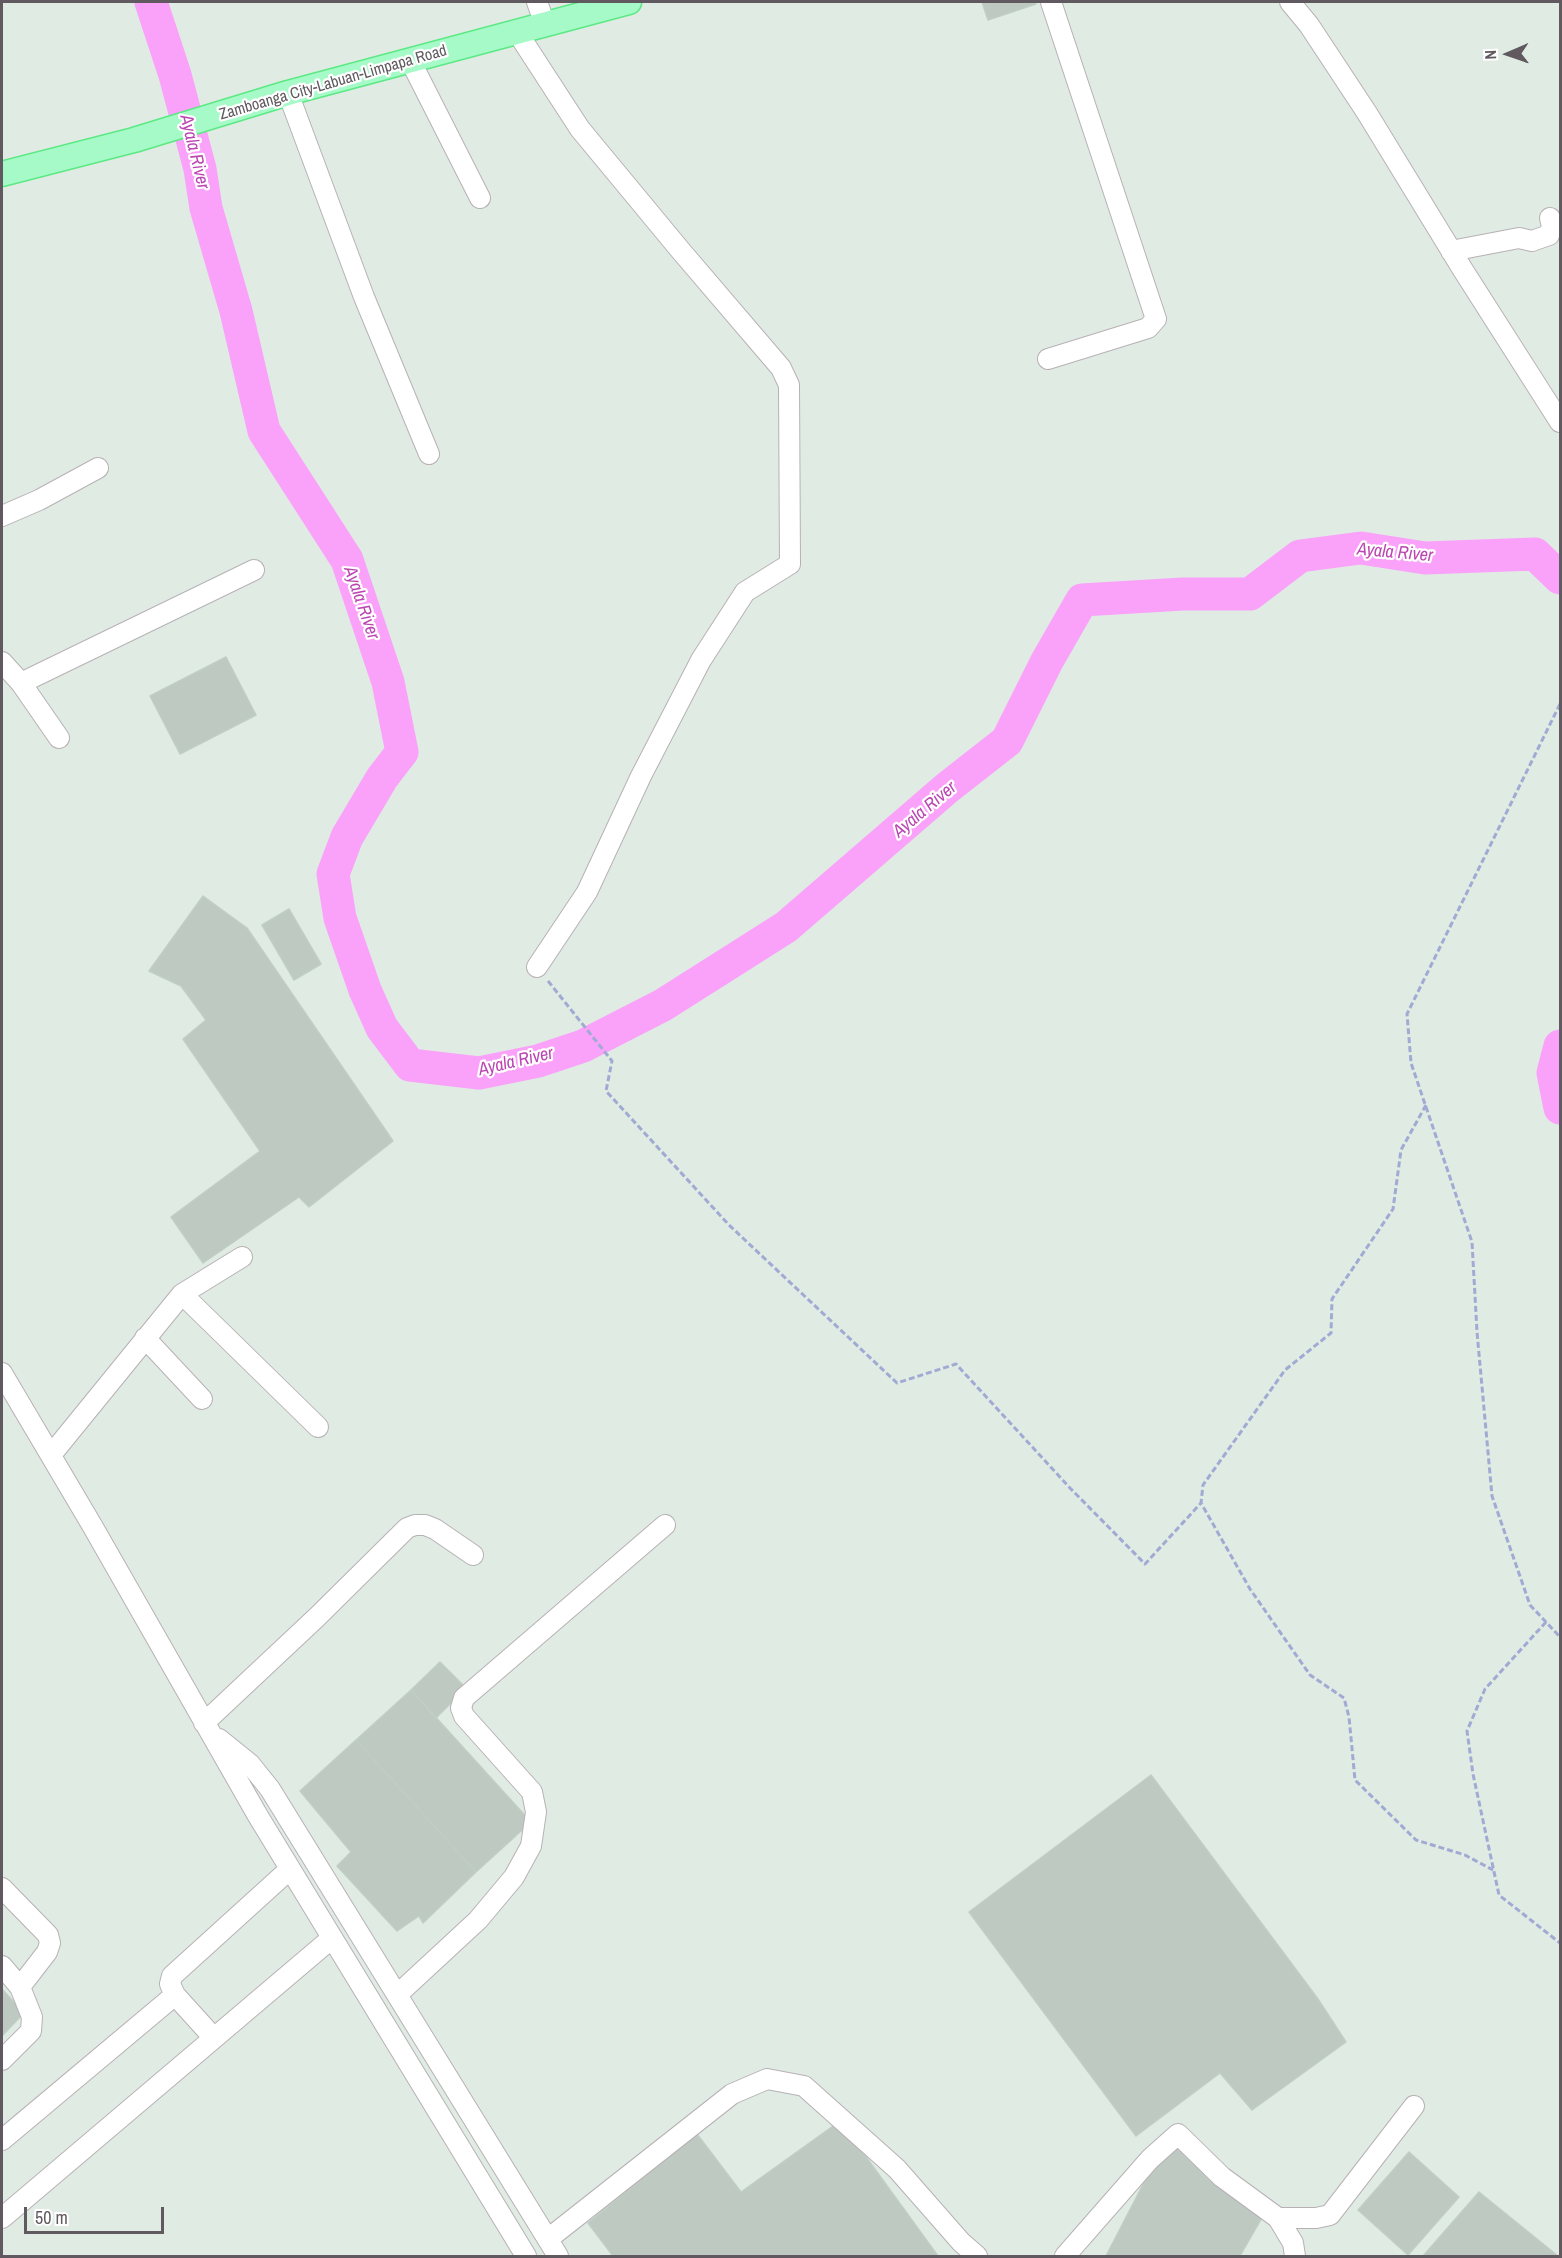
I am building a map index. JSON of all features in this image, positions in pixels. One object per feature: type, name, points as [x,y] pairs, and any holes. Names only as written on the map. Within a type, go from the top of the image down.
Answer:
[{"type":"main road","name":"Zamboanga City-Labuan-Limpapa Road","points":[[2,174],[134,140],[288,93],[545,24],[586,7],[629,2]]},
{"type":"street","points":[[537,2],[545,24]]},
{"type":"street","points":[[1048,359],[1148,328],[1156,319],[1051,2]]},
{"type":"street","points":[[1290,2],[1309,25],[1367,113],[1451,251],[1560,422]]},
{"type":"street","points":[[517,32],[580,129],[781,368],[789,385],[790,564],[745,592],[701,660],[641,776],[587,892],[537,967]]},
{"type":"street","points":[[410,60],[480,198]]},
{"type":"street","points":[[288,93],[364,297],[429,453]]},
{"type":"street","points":[[1451,251],[1519,238],[1532,241],[1549,235],[1552,226],[1550,218]]},
{"type":"street","points":[[2,516],[39,500],[98,468]]},
{"type":"street","points":[[21,683],[254,570]]},
{"type":"street","points":[[2,662],[21,683],[59,738]]},
{"type":"street","points":[[51,1455],[182,1294],[242,1257]]},
{"type":"street","points":[[182,1294],[318,1427]]},
{"type":"street","points":[[145,1338],[202,1400]]},
{"type":"street","points":[[2,1373],[290,1869],[526,2256]]},
{"type":"street","points":[[207,1727],[406,1528],[425,1525],[435,1529],[474,1555]]},
{"type":"street","points":[[397,1995],[478,1920],[514,1877],[531,1846],[536,1812],[532,1792],[464,1716],[462,1708],[464,1698],[665,1525]]},
{"type":"street","points":[[207,1727],[250,1764],[270,1789],[558,2256]]},
{"type":"street","points":[[213,2037],[175,1995],[170,1984],[172,1976],[290,1869]]},
{"type":"street","points":[[2,1888],[48,1935],[50,1943],[47,1952],[20,1987]]},
{"type":"street","points":[[2,2218],[332,1938]]},
{"type":"street","points":[[2,1966],[20,1987],[32,2017],[31,2031],[2,2060]]},
{"type":"street","points":[[2,2140],[175,1995]]},
{"type":"street","points":[[548,2239],[732,2094],[767,2079],[804,2086],[897,2169],[961,2242],[977,2256]]},
{"type":"street","points":[[1278,2218],[1316,2218],[1330,2215],[1414,2106]]},
{"type":"street","points":[[1065,2256],[1150,2159],[1178,2134],[1222,2177],[1278,2218],[1293,2243],[1295,2256]]},
{"type":"path","points":[[1560,704],[1407,1014],[1411,1063],[1472,1242],[1477,1332],[1492,1496],[1530,1605],[1560,1637]]},
{"type":"path","points":[[537,967],[612,1061],[606,1091],[729,1225],[897,1383],[956,1364],[1070,1488],[1145,1563],[1201,1503]]},
{"type":"path","points":[[1426,1105],[1401,1150],[1393,1209],[1332,1299],[1331,1333],[1285,1370],[1203,1485],[1201,1503],[1250,1589],[1310,1675],[1344,1698],[1349,1717],[1355,1780],[1416,1840],[1465,1855],[1493,1870]]},
{"type":"path","points":[[1546,1622],[1485,1689],[1467,1731],[1473,1774],[1499,1895],[1560,1943]]},
{"type":"building","points":[[982,2],[1035,2],[1036,4],[988,20]]},
{"type":"building","points":[[226,657],[256,715],[180,754],[150,696]]},
{"type":"building","points":[[203,896],[247,928],[393,1141],[309,1207],[299,1197],[203,1263],[171,1217],[260,1151],[183,1039],[206,1020],[181,986],[149,971]]},
{"type":"building","points":[[289,909],[321,964],[294,980],[262,925]]},
{"type":"building","points":[[440,1662],[466,1688],[436,1718],[411,1690]]},
{"type":"building","points":[[411,1690],[531,1822],[476,1872],[356,1740]]},
{"type":"building","points":[[356,1740],[476,1872],[423,1923],[419,1916],[397,1931],[337,1866],[351,1852],[300,1791]]},
{"type":"building","points":[[1151,1775],[1318,1999],[1346,2042],[1252,2110],[1220,2073],[1136,2136],[969,1912]]},
{"type":"building","points":[[2,1989],[24,2013],[2,2036]]},
{"type":"building","points":[[840,2121],[938,2256],[613,2256],[588,2223],[697,2134],[741,2192]]},
{"type":"building","points":[[1181,2143],[1208,2179],[1263,2216],[1240,2256],[1106,2256],[1152,2167]]},
{"type":"building","points":[[1409,2152],[1459,2197],[1408,2255],[1358,2210]]},
{"type":"building","points":[[1479,2192],[1558,2256],[1423,2256]]},
{"type":"waterway","name":"Ayala River","points":[[151,2],[175,75],[200,169],[206,208],[236,311],[264,431],[347,560],[388,682],[402,752],[382,778],[347,837],[333,874],[340,918],[365,990],[382,1028],[410,1065],[479,1073],[538,1061],[583,1046],[663,1005],[786,927],[947,788],[1007,741],[1047,661],[1082,600],[1183,594],[1250,594],[1300,556],[1361,548],[1425,558],[1535,554],[1560,578]]},
{"type":"waterway","name":"Ayala River","points":[[1560,1046],[1553,1073],[1560,1108]]}]
